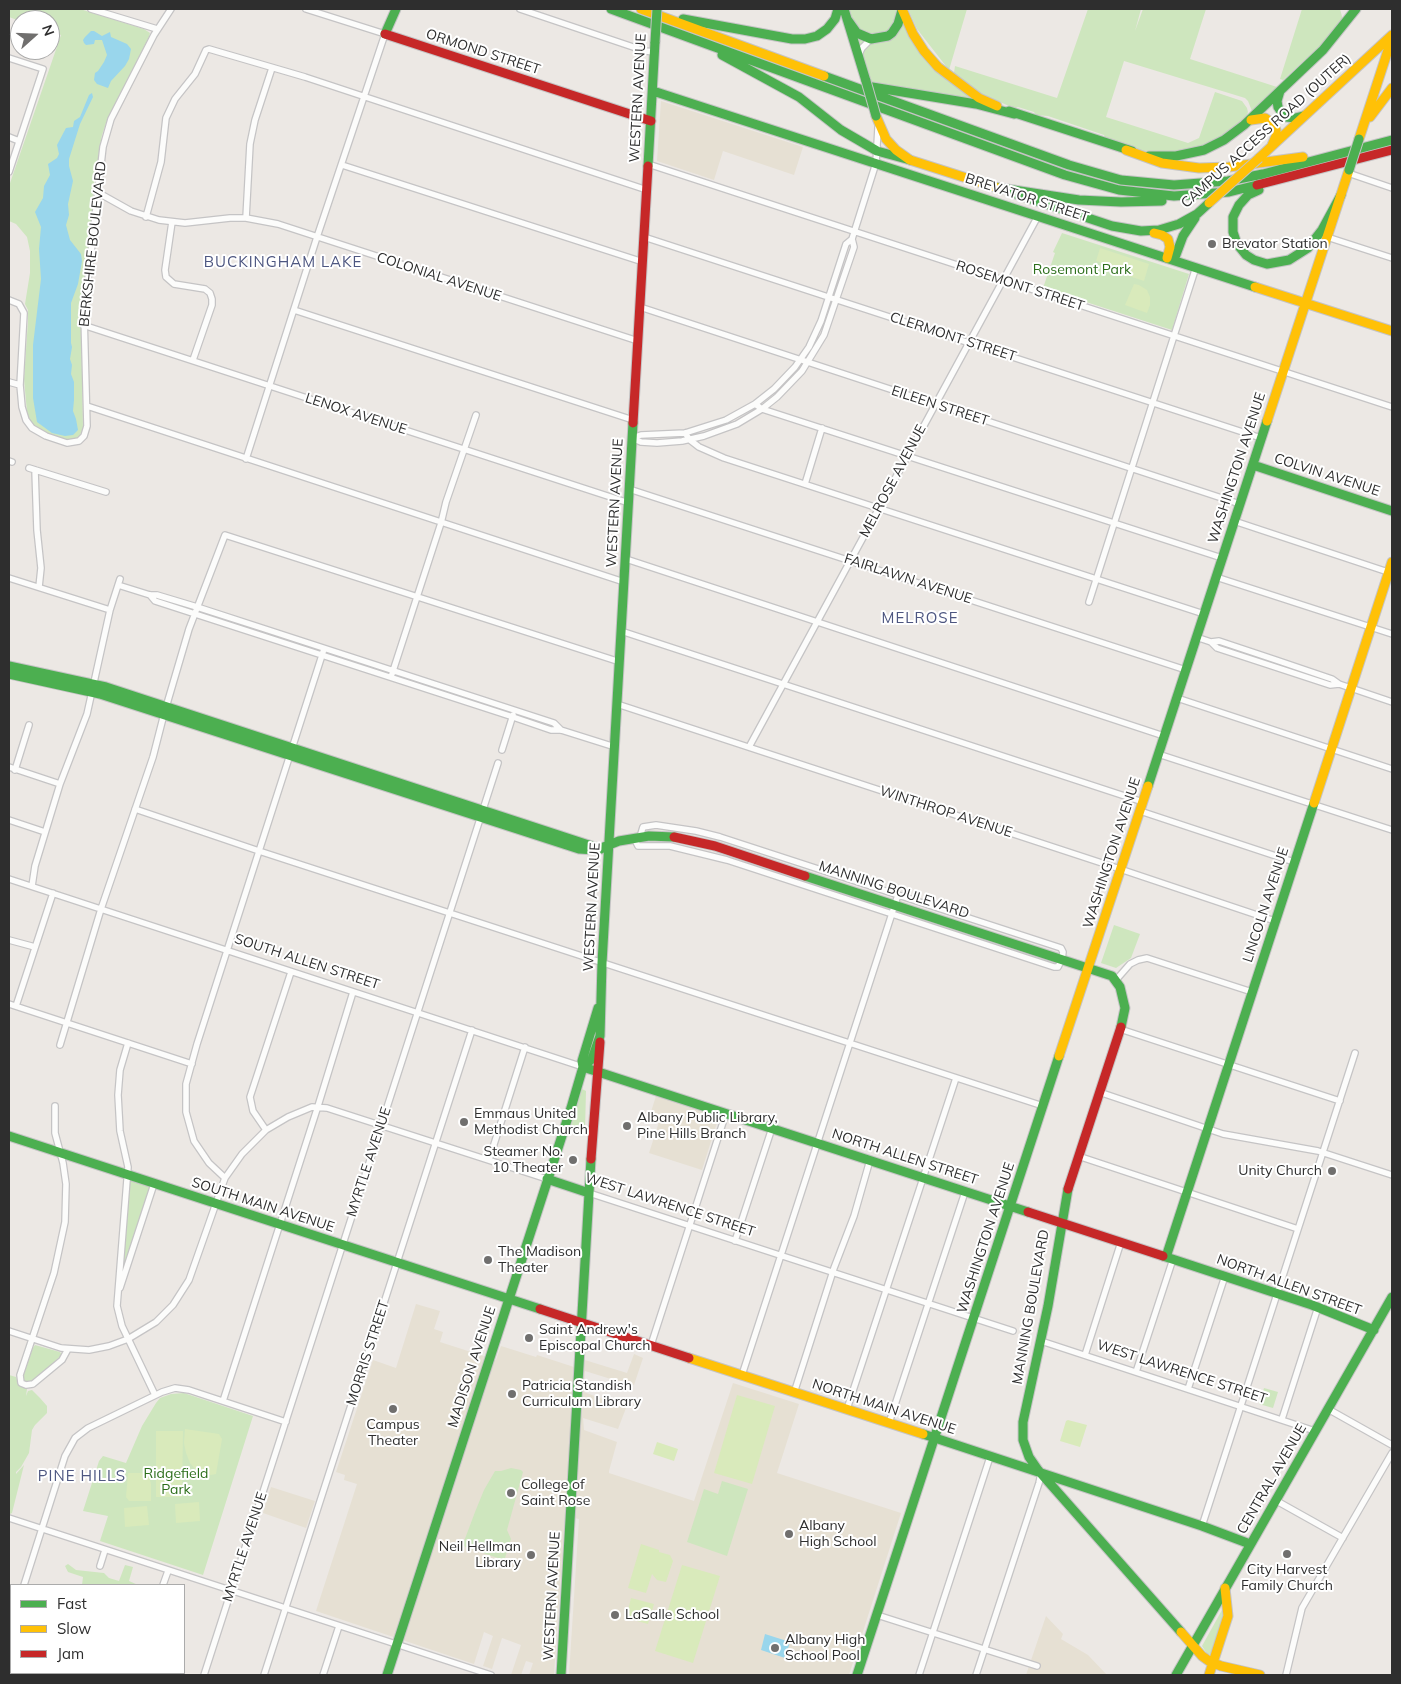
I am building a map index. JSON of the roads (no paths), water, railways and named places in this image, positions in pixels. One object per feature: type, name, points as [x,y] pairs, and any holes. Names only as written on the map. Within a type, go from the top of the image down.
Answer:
[{"type":"main road","points":[[385,34],[392,9]]},
{"type":"main road","points":[[385,34],[396,9]]},
{"type":"main road","points":[[611,9],[1065,175],[1100,186],[1156,195],[1193,196],[1230,192]]},
{"type":"main road","points":[[642,9],[1077,168],[1103,176],[1139,183],[1192,185],[1228,181],[1263,174],[1392,140]]},
{"type":"main road","points":[[646,9],[682,19],[792,39],[805,39],[816,36],[827,29],[835,19],[838,9]]},
{"type":"main road","name":"WESTERN AVENUE","points":[[561,1675],[600,1036],[605,847],[615,747],[657,9]]},
{"type":"main road","name":"CAMPUS ACCESS ROAD (OUTER)","points":[[844,9],[877,120],[886,139],[896,150],[910,160],[1132,231],[1163,230],[1183,223],[1197,214],[1392,37]]},
{"type":"main road","points":[[902,9],[913,34],[938,67],[979,98],[1014,114]]},
{"type":"main road","points":[[847,19],[856,33],[871,39],[888,36],[898,24],[902,9]]},
{"type":"main road","points":[[1126,150],[1148,156],[1162,157],[1204,150],[1224,140],[1244,125],[1324,50],[1356,9]]},
{"type":"main road","points":[[667,29],[716,52],[799,97],[841,130],[880,152],[910,160]]},
{"type":"main road","name":"ORMOND STREET","points":[[385,34],[651,121]]},
{"type":"main road","points":[[1294,176],[1253,192],[1242,200],[1236,211],[1233,220],[1235,241],[1243,252],[1252,259],[1271,264],[1289,260],[1299,255],[1323,236],[1348,172],[1392,37]]},
{"type":"main road","points":[[778,59],[865,85],[971,103],[1014,114],[1153,160],[1171,164],[1218,168],[1368,146]]},
{"type":"main road","points":[[1363,128],[1392,88]]},
{"type":"main road","name":"BREVATOR STREET","points":[[653,91],[1392,331]]},
{"type":"main road","points":[[1280,91],[1277,101],[1282,113],[1294,118],[1305,115]]},
{"type":"main road","points":[[1244,125],[1259,118],[1269,120],[1276,130],[1272,146]]},
{"type":"main road","points":[[994,187],[1065,199],[1121,202],[1194,199],[1230,192],[1392,150]]},
{"type":"main road","points":[[1171,259],[1195,218],[1209,203]]},
{"type":"main road","points":[[1144,231],[1162,235],[1168,239],[1171,259]]},
{"type":"main road","name":"WASHINGTON AVENUE","points":[[858,1675],[1306,303],[1323,236]]},
{"type":"main road","name":"COLVIN AVENUE","points":[[1252,465],[1392,511]]},
{"type":"main road","name":"LINCOLN AVENUE","points":[[1170,1258],[1187,1192],[1228,1063],[1351,688],[1391,573],[1392,562]]},
{"type":"main road","points":[[9,666],[29,674]]},
{"type":"main road","points":[[9,674],[29,674]]},
{"type":"main road","name":"MANNING BOULEVARD","points":[[29,674],[92,688],[165,710],[541,833],[579,849],[589,851],[637,837],[675,837],[730,850],[802,879],[975,936],[1089,967],[1110,975],[1116,980],[1120,987],[1125,1011],[1068,1186],[1060,1222],[1050,1295],[1022,1431],[1027,1453],[1041,1473],[1193,1646],[1212,1663]]},
{"type":"main road","name":"WESTERN AVENUE","points":[[597,1070],[593,1056],[593,1027],[600,998]]},
{"type":"main road","name":"MADISON AVENUE","points":[[584,1067],[582,1061],[593,1027]]},
{"type":"main road","name":"MADISON AVENUE","points":[[387,1675],[584,1067],[593,1056],[600,1036]]},
{"type":"main road","name":"SOUTH ALLEN STREET","points":[[584,1067],[597,1070]]},
{"type":"main road","name":"NORTH ALLEN STREET","points":[[597,1070],[1277,1293],[1318,1307],[1374,1330]]},
{"type":"main road","name":"SOUTH MAIN AVENUE","points":[[9,1136],[508,1299]]},
{"type":"main road","name":"WEST LAWRENCE STREET","points":[[547,1179],[589,1193]]},
{"type":"main road","name":"CENTRAL AVENUE","points":[[1176,1675],[1315,1431],[1374,1330],[1389,1309],[1392,1297]]},
{"type":"main road","name":"NORTH MAIN AVENUE","points":[[508,1299],[1202,1526],[1250,1544]]},
{"type":"main road","points":[[1209,1675],[1228,1616],[1225,1588]]},
{"type":"main road","points":[[1212,1663],[1260,1675]]},
{"type":"street","points":[[91,9],[157,29]]},
{"type":"street","name":"BERKSHIRE BOULEVARD","points":[[9,300],[19,304],[23,309],[24,322],[20,385],[22,407],[26,420],[32,428],[50,438],[67,443],[76,443],[81,440],[87,428],[83,325],[103,147],[109,124],[157,29],[171,9]]},
{"type":"street","name":"ORMOND STREET","points":[[306,9],[385,34]]},
{"type":"street","points":[[520,9],[645,51],[655,52]]},
{"type":"street","points":[[246,459],[317,237],[385,34]]},
{"type":"street","points":[[858,56],[862,48],[871,39]]},
{"type":"street","points":[[146,217],[161,162],[166,118],[175,99],[195,74],[205,51],[210,49],[647,190]]},
{"type":"street","points":[[9,58],[43,69],[9,172]]},
{"type":"street","points":[[246,218],[250,144],[254,120],[272,68]]},
{"type":"street","points":[[877,120],[880,152]]},
{"type":"street","points":[[9,138],[19,141]]},
{"type":"street","points":[[632,438],[640,442],[649,443],[690,440],[728,428],[762,409],[785,390],[808,363],[824,335],[837,299],[854,247],[853,236],[876,163],[886,139]]},
{"type":"street","name":"ROSEMONT STREET","points":[[648,164],[853,236],[1003,280],[1392,407]]},
{"type":"street","points":[[342,165],[642,262]]},
{"type":"street","points":[[1348,172],[1392,188]]},
{"type":"street","name":"COLONIAL AVENUE","points":[[97,192],[124,208],[146,217],[172,222],[246,218],[278,224],[638,341]]},
{"type":"street","name":"MELROSE AVENUE","points":[[749,747],[1038,216]]},
{"type":"street","points":[[172,222],[165,270],[166,278],[174,284],[206,290],[212,299],[212,305],[193,360]]},
{"type":"street","points":[[632,438],[641,435],[686,433],[726,420],[755,404],[780,383],[800,360],[813,338],[846,244],[853,236]]},
{"type":"street","points":[[1323,236],[1392,258]]},
{"type":"street","name":"CLERMONT STREET","points":[[644,237],[1261,438]]},
{"type":"street","points":[[1089,602],[1196,267]]},
{"type":"street","name":"EILEEN STREET","points":[[640,307],[1240,504]]},
{"type":"street","points":[[294,310],[633,420]]},
{"type":"street","name":"LENOX AVENUE","points":[[83,325],[629,503]]},
{"type":"street","points":[[9,382],[20,385]]},
{"type":"street","points":[[755,404],[762,409],[1222,558]]},
{"type":"street","points":[[87,406],[624,582]]},
{"type":"street","points":[[392,674],[441,523],[446,502],[476,415]]},
{"type":"street","points":[[805,484],[822,428]]},
{"type":"street","points":[[686,433],[690,440],[708,452],[1204,614]]},
{"type":"street","points":[[39,587],[41,568],[32,469],[106,492]]},
{"type":"street","name":"FAIRLAWN AVENUE","points":[[630,489],[1186,670]]},
{"type":"street","points":[[1234,521],[1391,573]]},
{"type":"street","points":[[60,1045],[100,909],[153,757],[165,710],[196,610],[226,535],[620,662]]},
{"type":"street","points":[[626,559],[1164,736]]},
{"type":"street","points":[[1216,577],[1392,634]]},
{"type":"street","points":[[9,578],[110,610]]},
{"type":"street","points":[[32,886],[60,784],[83,725],[110,610],[119,582],[150,595],[156,601],[196,610],[514,714],[552,730],[562,730],[615,747]]},
{"type":"street","points":[[621,632],[783,684],[1141,807],[1294,862]]},
{"type":"street","points":[[1196,637],[1211,642],[1219,642],[1275,663],[1332,679],[1339,684],[1392,702]]},
{"type":"street","points":[[225,1178],[209,1163],[200,1151],[188,1124],[185,1093],[192,1064],[323,652]]},
{"type":"street","points":[[1176,698],[1392,769]]},
{"type":"street","name":"WINTHROP AVENUE","points":[[617,704],[1275,921]]},
{"type":"street","points":[[502,750],[514,714]]},
{"type":"street","points":[[29,726],[12,768],[60,784]]},
{"type":"street","points":[[1158,754],[1392,830]]},
{"type":"street","name":"MYRTLE AVENUE","points":[[204,1675],[498,763]]},
{"type":"street","points":[[135,809],[1043,1106]]},
{"type":"street","points":[[9,820],[46,832]]},
{"type":"street","name":"MANNING BOULEVARD","points":[[807,865],[802,879],[670,846],[638,846],[637,837],[643,827],[662,825],[696,831],[733,841],[807,865],[979,922],[1061,948],[1063,952],[1062,959]]},
{"type":"street","points":[[727,860],[733,841]]},
{"type":"street","name":"SOUTH ALLEN STREET","points":[[9,879],[584,1067]]},
{"type":"street","points":[[16,1006],[53,893]]},
{"type":"street","points":[[742,1375],[898,895]]},
{"type":"street","name":"MANNING BOULEVARD","points":[[975,936],[979,922]]},
{"type":"street","points":[[9,940],[35,947]]},
{"type":"street","points":[[1116,980],[1130,964],[1147,958],[1252,992]]},
{"type":"street","points":[[266,1130],[253,1111],[250,1096],[291,972]]},
{"type":"street","points":[[223,1401],[353,992]]},
{"type":"street","points":[[9,1004],[192,1064]]},
{"type":"street","points":[[1120,1029],[1340,1100]]},
{"type":"street","name":"MORRIS STREET","points":[[264,1675],[472,1030]]},
{"type":"street","points":[[128,1042],[120,1070],[117,1103],[120,1131],[128,1165],[117,1294],[118,1316],[155,1395]]},
{"type":"street","points":[[489,1160],[525,1048]]},
{"type":"street","points":[[1202,1526],[1355,1053]]},
{"type":"street","points":[[847,1409],[956,1078]]},
{"type":"street","points":[[1098,1092],[1207,1129],[1323,1152],[1392,1175]]},
{"type":"street","points":[[55,1106],[54,1131],[66,1184],[64,1232],[54,1273],[20,1375],[21,1381],[25,1385],[33,1384],[62,1360],[68,1349]]},
{"type":"street","points":[[9,1331],[68,1349],[96,1349],[128,1339],[147,1328],[162,1317],[178,1299],[194,1267],[225,1178],[242,1154],[266,1130],[293,1114],[318,1106]]},
{"type":"street","name":"WEST LAWRENCE STREET","points":[[318,1106],[436,1142],[547,1179]]},
{"type":"street","points":[[650,1345],[726,1113]]},
{"type":"street","points":[[735,1241],[772,1128]]},
{"type":"street","points":[[1078,1156],[1298,1229]]},
{"type":"street","points":[[794,1392],[854,1216],[870,1160]]},
{"type":"street","points":[[117,1294],[154,1184]]},
{"type":"street","points":[[889,1424],[965,1192]]},
{"type":"street","name":"WEST LAWRENCE STREET","points":[[589,1193],[1012,1331]]},
{"type":"street","points":[[1085,1355],[1122,1242]]},
{"type":"street","name":"LINCOLN AVENUE","points":[[1136,1372],[1170,1258]]},
{"type":"street","points":[[1188,1389],[1225,1276]]},
{"type":"street","points":[[1282,1419],[1318,1307]]},
{"type":"street","name":"WEST LAWRENCE STREET","points":[[1041,1341],[1315,1431]]},
{"type":"street","points":[[24,1584],[63,1462],[75,1438],[93,1425],[155,1395],[169,1390],[182,1389],[286,1422]]},
{"type":"street","points":[[1328,1409],[1392,1445]]},
{"type":"street","points":[[1286,1675],[1302,1608],[1392,1453]]},
{"type":"street","points":[[919,1675],[990,1457]]},
{"type":"street","points":[[976,1675],[1041,1473]]},
{"type":"street","points":[[1276,1500],[1343,1538]]},
{"type":"street","points":[[9,1518],[491,1675]]},
{"type":"street","points":[[100,1566],[105,1550]]},
{"type":"street","points":[[164,1584],[168,1571]]},
{"type":"street","points":[[877,1615],[1037,1666]]},
{"type":"street","points":[[323,1675],[339,1626]]},
{"type":"street","points":[[468,1675],[471,1668]]},
{"type":"water","points":[[91,31],[102,36],[110,32],[111,37],[127,44],[131,49],[125,66],[111,81],[108,88],[97,84],[94,80],[95,73],[107,55],[102,40],[95,40],[94,44],[86,45],[84,43],[83,40]]},
{"type":"water","points":[[92,93],[93,97],[80,124],[69,159],[73,181],[66,225],[70,240],[81,254],[82,261],[78,284],[71,303],[72,347],[70,359],[72,365],[71,374],[74,382],[73,411],[78,430],[73,435],[65,436],[52,433],[37,422],[33,398],[33,345],[41,279],[39,249],[41,227],[35,212],[43,198],[44,186],[50,175],[48,164],[57,158],[59,154],[57,145],[66,128],[73,127],[74,121],[80,117],[89,95]]},
{"type":"water","name":"Albany High School Pool","points":[[765,1634],[790,1642],[785,1658],[761,1650]]},
{"type":"place","name":"Brevator Station","points":[[1212,244]]},
{"type":"place","name":"Emmaus United Methodist Church","points":[[464,1122]]},
{"type":"place","name":"Albany Public Library, Pine Hills Branch","points":[[627,1126]]},
{"type":"place","name":"Steamer No. 10 Theater","points":[[573,1160]]},
{"type":"place","name":"Unity Church","points":[[1332,1171]]},
{"type":"place","name":"The Madison Theater","points":[[488,1260]]},
{"type":"place","name":"Saint Andrew's Episcopal Church","points":[[529,1338]]},
{"type":"place","name":"Patricia Standish Curriculum Library","points":[[512,1394]]},
{"type":"place","name":"Campus Theater","points":[[393,1409]]},
{"type":"place","name":"College of Saint Rose","points":[[511,1493]]},
{"type":"place","name":"Albany High School","points":[[789,1534]]},
{"type":"place","name":"City Harvest Family Church","points":[[1287,1554]]},
{"type":"place","name":"Neil Hellman Library","points":[[531,1555]]},
{"type":"place","name":"LaSalle School","points":[[615,1615]]},
{"type":"place","name":"Albany High School Pool","points":[[775,1648]]},
{"type":"district","name":"BUCKINGHAM LAKE","points":[[283,262]]},
{"type":"district","name":"MELROSE","points":[[920,618]]},
{"type":"district","name":"PINE HILLS","points":[[82,1476]]},
{"type":"park label","name":"Rosemont Park","points":[[1082,270]]},
{"type":"park label","name":"Ridgefield Park","points":[[176,1482]]}]
